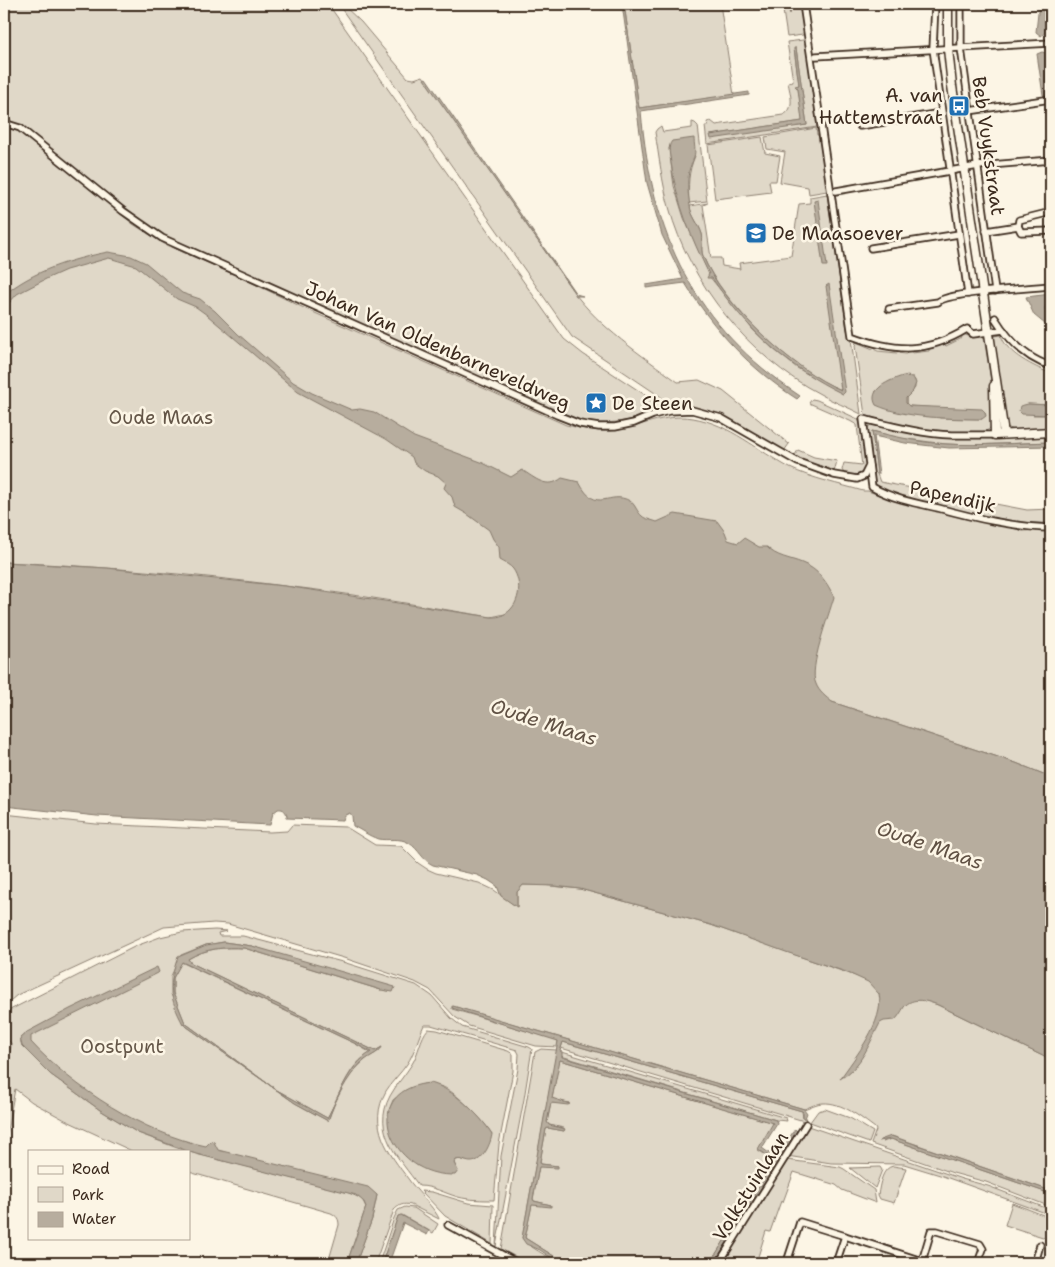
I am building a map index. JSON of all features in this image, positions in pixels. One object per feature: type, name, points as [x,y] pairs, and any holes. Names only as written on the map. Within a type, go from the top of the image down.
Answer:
[{"type":"street","points":[[803,4],[852,336],[876,345],[896,348],[918,348],[941,342],[967,329],[973,334],[1003,330]]},
{"type":"street","points":[[934,4],[933,49],[968,294]]},
{"type":"street","points":[[948,4],[948,48],[987,333],[999,395],[999,434]]},
{"type":"street","name":"Beb Vuykstraat","points":[[961,4],[961,48],[995,291]]},
{"type":"street","points":[[816,56],[1051,43]]},
{"type":"street","points":[[969,111],[1051,99]]},
{"type":"street","points":[[860,126],[941,113]]},
{"type":"street","name":"Johan Van Oldenbarneveldweg","points":[[4,123],[20,128],[123,211],[162,238],[557,415],[580,424],[615,427],[634,423],[666,412],[692,410],[721,418],[798,462],[834,474],[857,479],[864,476],[869,466]]},
{"type":"street","points":[[836,190],[963,168],[1051,160]]},
{"type":"street","points":[[1018,226],[1020,220],[1051,212]]},
{"type":"street","points":[[986,231],[1018,226]]},
{"type":"street","points":[[1018,226],[1022,232],[1051,231]]},
{"type":"street","points":[[871,248],[959,234]]},
{"type":"street","points":[[890,309],[938,302],[941,298],[968,294],[1051,286]]},
{"type":"street","points":[[995,318],[1016,346],[1051,366]]},
{"type":"street","points":[[869,466],[863,419],[897,428],[951,435],[1051,432]]},
{"type":"street","name":"Papendijk","points":[[869,466],[872,487],[888,496],[976,518],[1032,527],[1051,528]]},
{"type":"street","name":"Volkstuinlaan","points":[[719,1263],[806,1124]]},
{"type":"street","points":[[790,1263],[787,1262],[800,1222],[919,1260],[923,1258],[931,1232],[937,1231],[980,1244],[983,1249],[978,1263]]},
{"type":"street","points":[[448,1225],[517,1263]]},
{"type":"street","points":[[836,1263],[845,1236]]},
{"type":"street","points":[[1034,1263],[1040,1245]]},
{"type":"green space","points":[[4,4],[328,4],[564,339],[583,354],[656,402],[664,410],[625,421],[606,423],[584,422],[191,251],[164,236],[102,190],[23,126],[4,122]]},
{"type":"green space","points":[[338,4],[342,4],[361,22],[408,78],[414,79],[423,76],[573,291],[595,317],[635,351],[678,382],[699,380],[723,391],[789,444],[784,451],[744,427],[717,414],[688,408],[671,408],[661,397],[572,337]]},
{"type":"green space","points":[[624,4],[720,4],[734,95],[639,108]]},
{"type":"green space","points":[[782,4],[802,4],[805,31],[803,35],[787,37]]},
{"type":"green space","points":[[803,40],[806,42],[817,127],[707,144],[705,126],[708,126],[707,122],[711,121],[716,125],[783,115],[790,109],[791,101],[788,82],[793,81],[787,42]],"holes":[[[796,48],[807,125],[711,135],[803,121],[796,86],[799,85],[794,49]]]},
{"type":"green space","points":[[692,122],[698,126],[707,201],[689,203],[689,179],[695,156],[669,148],[674,186],[684,218],[709,276],[753,330],[773,349],[797,368],[843,394],[827,285],[842,390],[803,369],[783,353],[762,334],[726,294],[712,274],[703,256],[702,234],[690,206],[708,203],[703,205],[711,258],[721,258],[722,266],[740,269],[739,263],[791,256],[799,204],[810,203],[810,197],[827,194],[847,330],[851,339],[861,414],[830,400],[794,379],[770,360],[726,316],[707,290],[691,263],[678,235],[669,207],[655,132],[661,126],[663,132],[692,128]]},
{"type":"green space","name":"Oude Maas","points":[[4,128],[20,131],[133,224],[166,245],[566,425],[611,431],[662,419],[693,418],[706,421],[732,432],[790,468],[817,478],[868,491],[890,499],[1023,531],[1051,529],[1051,777],[1016,763],[832,702],[505,614],[491,617],[388,600],[215,578],[109,568],[4,562]]},
{"type":"green space","points":[[816,128],[817,135],[819,135],[827,191],[809,194],[808,187],[780,182],[785,152],[767,149],[765,137]]},
{"type":"green space","points":[[762,137],[765,153],[780,156],[776,181],[769,181],[771,192],[715,199],[708,145]]},
{"type":"green space","points":[[963,334],[984,338],[991,380],[993,419],[989,429],[983,432],[927,430],[865,415],[856,342],[878,351],[906,354],[907,351],[912,351],[912,353],[929,351],[929,348],[944,344],[946,346],[962,338]],"holes":[[[908,376],[915,380],[915,388],[906,398],[908,405],[875,392],[890,381]],[[910,406],[936,408],[982,419],[940,418]]]},
{"type":"green space","points":[[1001,335],[1004,342],[1015,354],[1051,374],[1051,405],[1028,404],[1033,415],[1051,415],[1051,430],[1021,431],[1004,425],[994,340],[995,336]]},
{"type":"green space","points":[[812,399],[858,419],[866,459],[862,472],[845,475],[842,470],[844,463],[862,465],[857,425],[809,403]]},
{"type":"green space","points":[[872,424],[916,434],[961,438],[1051,436],[1051,442],[971,445],[899,438],[872,431],[877,474],[880,482],[1027,510],[1051,509],[1051,523],[1031,523],[990,518],[890,493],[878,487],[874,481],[867,431],[867,428]]},
{"type":"green space","points":[[798,450],[814,457],[837,461],[834,472],[794,457]]},
{"type":"green space","points":[[4,814],[96,824],[270,832],[287,831],[292,825],[346,827],[375,845],[401,846],[427,869],[436,873],[479,883],[494,890],[517,907],[517,892],[523,885],[580,889],[711,925],[938,1005],[1051,1060],[1051,1191],[892,1136],[883,1142],[891,1139],[1051,1194],[1051,1207],[986,1182],[953,1173],[871,1144],[875,1128],[850,1111],[837,1105],[821,1103],[804,1109],[452,1006],[452,1009],[558,1040],[558,1047],[536,1046],[469,1026],[455,1017],[430,990],[415,982],[347,959],[228,924],[214,923],[164,927],[17,995],[4,1006]]},
{"type":"green space","name":"Oostpunt","points":[[227,931],[218,933],[219,936],[243,936],[346,963],[416,985],[432,996],[451,1018],[462,1027],[532,1049],[496,1246],[501,1156],[518,1069],[519,1054],[517,1050],[431,1025],[424,1025],[410,1059],[386,1091],[381,1104],[379,1127],[387,1149],[439,1219],[411,1205],[403,1204],[398,1207],[394,1210],[375,1263],[356,1263],[372,1219],[377,1195],[368,1195],[140,1128],[66,1081],[24,1035],[20,1038],[22,1046],[50,1074],[100,1110],[138,1133],[182,1150],[130,1150],[65,1120],[32,1102],[15,1089],[4,1148],[4,1058],[10,1052],[11,1043],[4,1037],[4,1013],[136,946],[160,937],[182,932]],"holes":[[[224,942],[252,946],[381,990],[244,948],[215,949],[202,952],[188,959],[191,963],[375,1051],[382,1047],[364,1061],[352,1074],[338,1096],[328,1121],[295,1103],[183,1024],[171,994],[171,976],[181,955],[206,945]]]},
{"type":"green space","points":[[181,962],[354,1043],[371,1053],[363,1058],[350,1073],[327,1118],[275,1089],[185,1023],[173,993],[173,978]]},
{"type":"green space","points":[[428,1029],[437,1030],[513,1054],[513,1071],[499,1144],[494,1200],[462,1198],[434,1188],[419,1186],[390,1144],[384,1121],[385,1109],[392,1092],[414,1060]],"holes":[[[424,1084],[436,1085],[449,1090],[477,1115],[492,1134],[466,1161],[456,1160],[454,1163],[458,1171],[418,1166],[405,1155],[393,1138],[389,1110],[393,1100],[406,1090]]]},
{"type":"green space","points":[[563,1042],[802,1111],[803,1118],[807,1118],[804,1121],[561,1048]]},
{"type":"green space","points":[[541,1049],[557,1050],[522,1238],[533,1248],[559,1263],[527,1263],[501,1249],[535,1052]]},
{"type":"green space","points":[[562,1052],[786,1118],[787,1121],[776,1120],[561,1056]]},
{"type":"green space","points":[[560,1060],[774,1123],[758,1150],[774,1160],[774,1163],[710,1263],[565,1263],[525,1238],[532,1204],[551,1205],[534,1201],[533,1199],[539,1166],[558,1166],[541,1164],[540,1162],[546,1129],[564,1131],[564,1128],[549,1125],[547,1122],[551,1103],[569,1103],[552,1099]]},
{"type":"green space","points":[[825,1109],[850,1118],[873,1132],[869,1143],[810,1122],[818,1111]]},
{"type":"green space","points":[[808,1126],[962,1179],[988,1186],[1051,1210],[1051,1215],[904,1164],[831,1163],[787,1156],[805,1127]]},
{"type":"green space","points":[[190,1152],[347,1192],[362,1199],[366,1207],[347,1263],[328,1263],[339,1225],[338,1219],[331,1213],[190,1172]]},
{"type":"green space","points":[[787,1160],[840,1167],[874,1190],[876,1203],[842,1190],[836,1185],[794,1172],[770,1232],[766,1231],[756,1263],[723,1263]]},
{"type":"green space","points":[[880,1167],[882,1170],[875,1188],[850,1168]]},
{"type":"green space","points":[[889,1167],[906,1168],[894,1203],[880,1199],[878,1195],[884,1173]]},
{"type":"green space","points":[[421,1191],[432,1192],[468,1203],[493,1205],[492,1244],[445,1216]]},
{"type":"green space","points":[[1012,1203],[1051,1218],[1051,1234],[1049,1239],[1005,1225]]},
{"type":"green space","points":[[405,1207],[414,1208],[438,1224],[433,1233],[402,1215],[398,1216],[382,1263],[379,1263],[394,1218],[398,1210]]},
{"type":"water","points":[[622,4],[624,4],[639,108],[749,92],[749,95],[641,111],[647,156],[655,198],[668,237],[684,274],[706,308],[732,339],[763,368],[800,396],[797,399],[764,375],[734,347],[708,317],[685,283],[646,288],[646,285],[683,279],[662,235],[647,183]]},
{"type":"water","points":[[1039,4],[1048,4],[1045,33],[1041,36],[1036,32]]},
{"type":"water","points":[[794,48],[796,48],[807,125],[711,139],[710,135],[802,121],[798,89],[795,86],[799,85]]},
{"type":"water","points":[[1046,53],[1047,72],[1051,75],[1051,84],[1048,87],[1050,94],[1047,96],[1043,95],[1037,54]]},
{"type":"water","points":[[426,78],[576,294],[583,296],[576,296],[424,79]]},
{"type":"water","points":[[694,138],[695,155],[689,169],[688,180],[689,202],[702,234],[703,256],[712,275],[743,315],[782,352],[822,381],[841,390],[826,286],[829,284],[845,392],[843,394],[804,372],[786,359],[739,314],[712,278],[707,278],[709,274],[681,206],[669,151],[672,141]]},
{"type":"water","points":[[818,200],[827,266],[823,266],[814,201]]},
{"type":"water","points":[[108,252],[131,256],[146,263],[182,293],[200,299],[293,382],[312,393],[352,410],[360,409],[374,412],[414,437],[481,462],[511,477],[522,470],[541,482],[551,483],[562,478],[579,482],[585,492],[592,498],[603,500],[623,498],[632,502],[643,517],[657,522],[675,514],[717,521],[728,540],[738,543],[744,538],[759,547],[767,547],[779,555],[797,561],[817,572],[825,581],[834,597],[820,642],[814,677],[816,684],[825,696],[832,702],[1016,763],[1051,777],[1051,1060],[938,1005],[916,1000],[904,1007],[895,1020],[880,1023],[854,1068],[840,1079],[861,1050],[878,1016],[879,994],[868,982],[846,972],[711,925],[580,889],[523,885],[517,892],[517,907],[501,896],[497,886],[488,880],[477,875],[433,865],[412,845],[405,841],[378,839],[365,833],[353,826],[350,813],[345,815],[343,820],[287,818],[285,811],[278,809],[273,813],[270,825],[97,816],[4,806],[4,562],[107,568],[285,586],[491,617],[500,616],[509,611],[516,601],[518,594],[519,588],[516,575],[510,566],[500,560],[499,547],[489,530],[455,507],[452,497],[444,488],[446,483],[438,476],[425,471],[414,463],[412,457],[386,439],[298,392],[207,315],[196,307],[177,299],[136,266],[109,258],[66,270],[17,294],[10,302],[4,305],[4,295],[27,279],[67,262]]},
{"type":"water","points":[[1051,294],[1051,305],[1045,307],[1045,311],[1051,318],[1051,329],[1034,315],[1026,297]]},
{"type":"water","points":[[903,376],[913,377],[916,383],[913,391],[906,398],[906,403],[909,406],[982,409],[986,416],[982,419],[928,417],[900,413],[876,405],[874,399],[877,390],[886,383]]},
{"type":"water","points":[[1028,404],[1051,405],[1051,415],[1022,414],[1019,411],[1020,406]]},
{"type":"water","points":[[872,431],[938,443],[973,445],[1051,442],[1051,446],[949,448],[905,443],[874,436],[879,474],[877,474]]},
{"type":"water","points":[[224,942],[252,946],[395,987],[393,992],[381,990],[244,948],[215,949],[202,952],[188,959],[191,963],[375,1051],[382,1047],[361,1063],[351,1076],[334,1105],[328,1121],[295,1103],[276,1089],[327,1118],[350,1073],[371,1052],[182,962],[173,978],[173,993],[185,1023],[271,1086],[183,1024],[178,1015],[173,999],[171,984],[178,957],[206,945]]},
{"type":"water","points":[[157,967],[158,973],[31,1036],[31,1042],[67,1076],[89,1092],[111,1107],[159,1131],[206,1146],[211,1141],[214,1142],[218,1150],[368,1187],[377,1195],[372,1219],[356,1263],[347,1263],[366,1207],[364,1202],[356,1195],[196,1154],[190,1152],[190,1150],[185,1150],[138,1133],[100,1110],[50,1074],[22,1046],[20,1038],[27,1032]]},
{"type":"water","points":[[453,1006],[804,1109],[807,1113],[805,1118],[803,1118],[802,1111],[563,1042],[560,1051],[562,1052],[562,1057],[776,1120],[777,1124],[762,1148],[776,1158],[795,1129],[797,1131],[714,1263],[710,1263],[774,1163],[774,1160],[758,1149],[773,1123],[560,1060],[552,1098],[570,1104],[551,1103],[547,1122],[549,1125],[565,1129],[564,1131],[546,1129],[540,1162],[541,1164],[558,1166],[558,1168],[539,1167],[533,1199],[534,1201],[551,1205],[551,1207],[532,1205],[525,1238],[565,1263],[559,1263],[540,1250],[526,1244],[522,1238],[558,1041],[452,1008]]},
{"type":"water","points":[[430,1083],[447,1090],[465,1103],[481,1119],[492,1134],[488,1147],[479,1159],[471,1162],[460,1159],[456,1160],[454,1163],[458,1171],[455,1175],[436,1173],[418,1166],[405,1156],[395,1144],[389,1131],[388,1117],[391,1105],[399,1095],[412,1087]]},
{"type":"water","points":[[891,1136],[1051,1191],[1051,1194],[891,1139],[879,1141]]},
{"type":"water","points":[[401,1215],[429,1231],[427,1235],[403,1223],[389,1263],[382,1263],[398,1216]]},
{"type":"waterway","points":[[789,4],[790,13]]},
{"type":"place","name":"A. van Hattemstraat","points":[[959,106]]},
{"type":"place","name":"De Maasoever","points":[[756,233]]},
{"type":"place","name":"De Steen","points":[[596,403]]}]
